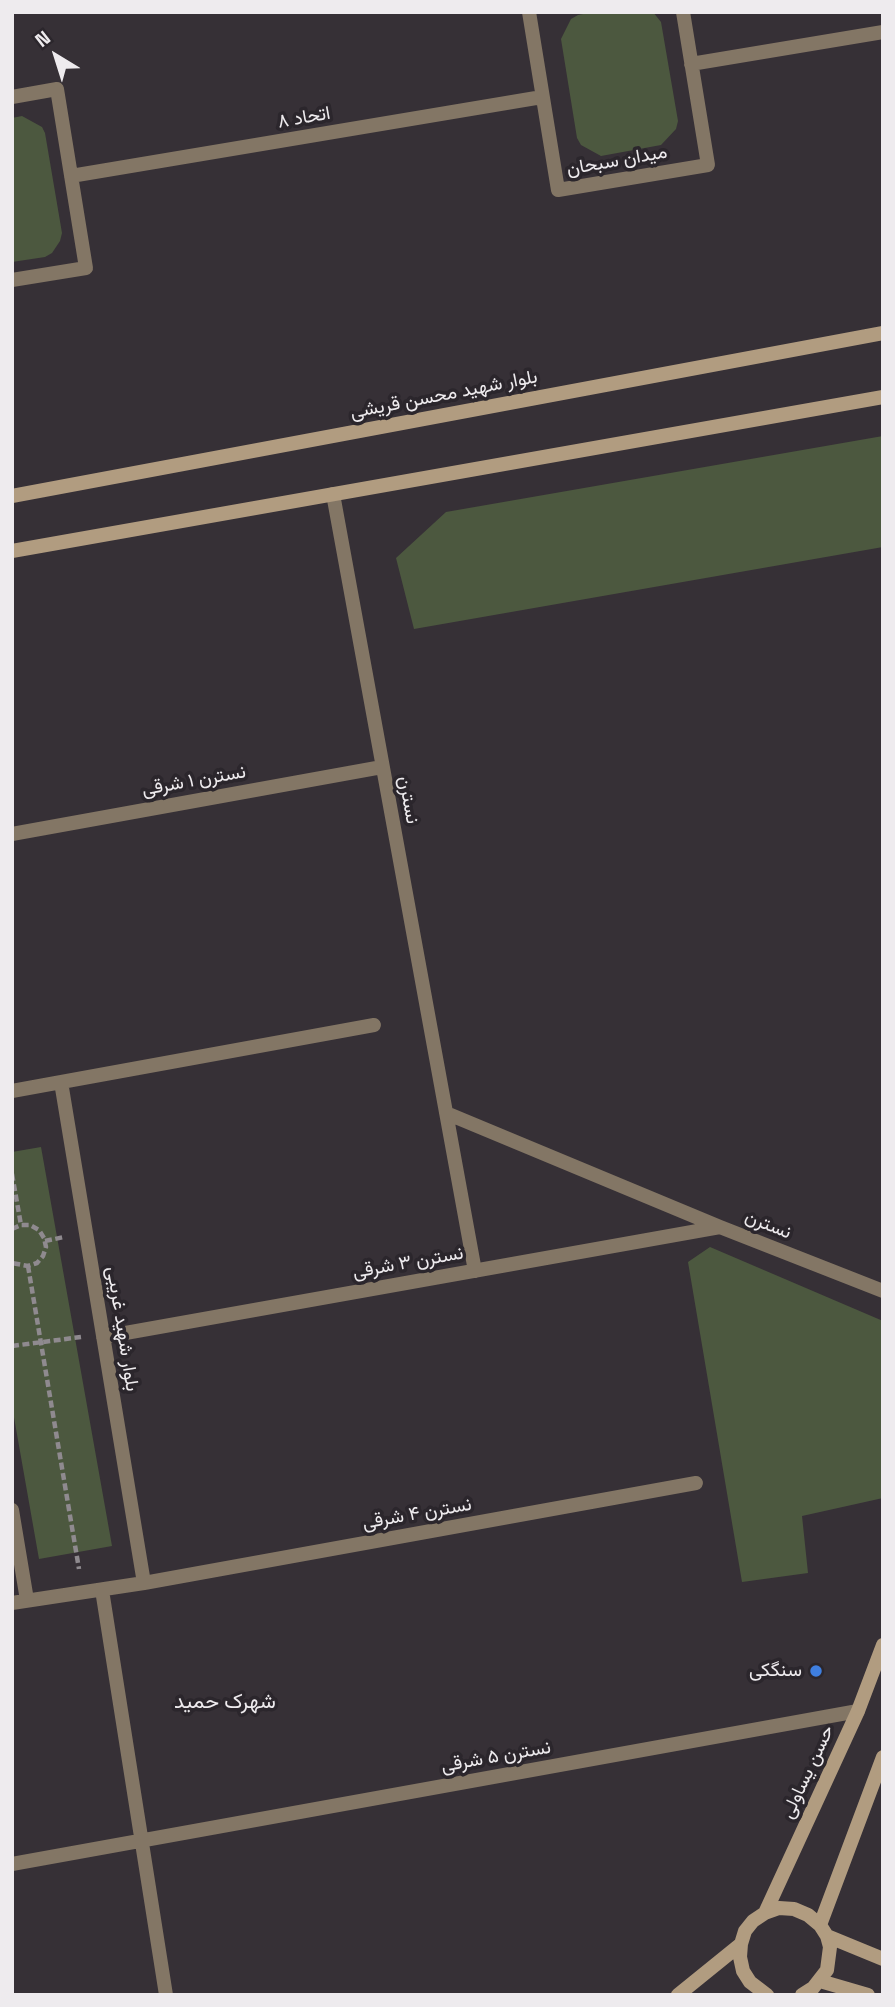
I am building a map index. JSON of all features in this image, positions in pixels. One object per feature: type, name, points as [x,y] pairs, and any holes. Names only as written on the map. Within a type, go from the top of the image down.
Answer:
[{"type":"main road","name":"بلوار شهید محسن قریشی","points":[[12,496],[883,333]]},
{"type":"main road","points":[[12,551],[883,397]]},
{"type":"main road","name":"حسن یساولی","points":[[678,1995],[741,1944],[745,1931],[765,1913],[858,1711],[883,1645]]},
{"type":"main road","points":[[804,1994],[821,1981],[830,1959],[823,1930],[883,1757]]},
{"type":"main road","points":[[765,1913],[779,1908],[808,1914],[823,1930],[883,1959]]},
{"type":"main road","points":[[741,1944],[743,1970],[750,1982],[767,1995]]},
{"type":"main road","points":[[821,1981],[868,1995]]},
{"type":"street","name":"میدان سبحان","points":[[528,12],[558,190],[708,165],[683,12]]},
{"type":"street","points":[[691,64],[883,32]]},
{"type":"street","points":[[12,97],[57,89],[86,268],[12,280]]},
{"type":"street","name":"اتحاد ۸","points":[[71,176],[542,97]]},
{"type":"street","name":"نسترن","points":[[332,494],[475,1271]]},
{"type":"street","name":"نسترن ۱ شرقی","points":[[12,834],[382,766]]},
{"type":"street","points":[[12,1091],[374,1025]]},
{"type":"street","name":"بلوار شهید غریبی","points":[[61,1082],[144,1583]]},
{"type":"street","name":"نسترن","points":[[446,1113],[720,1227],[883,1291]]},
{"type":"street","name":"نسترن ۳ شرقی","points":[[103,1337],[720,1227]]},
{"type":"street","name":"نسترن ۴ شرقی","points":[[12,1603],[144,1583],[696,1483]]},
{"type":"street","points":[[12,1510],[27,1600]]},
{"type":"street","points":[[102,1590],[166,1995]]},
{"type":"street","name":"نسترن ۵ شرقی","points":[[12,1864],[858,1711]]},
{"type":"path","points":[[12,1174],[21,1225]]},
{"type":"path","points":[[12,1229],[30,1225],[39,1230],[46,1247],[37,1263],[28,1266],[12,1263]]},
{"type":"path","points":[[28,1266],[83,1593]]},
{"type":"path","points":[[12,1346],[71,1336],[103,1337]]},
{"type":"green space","points":[[593,12],[653,12],[661,22],[678,121],[676,129],[661,145],[601,156],[581,145],[577,138],[561,39],[571,19]]},
{"type":"green space","points":[[22,116],[42,127],[45,133],[62,233],[52,253],[45,257],[12,262],[12,118]]},
{"type":"green space","points":[[883,436],[883,547],[414,629],[396,558],[446,512]]},
{"type":"green space","points":[[41,1147],[112,1546],[39,1559],[12,1406],[12,1152]]},
{"type":"green space","points":[[710,1247],[883,1321],[883,1498],[802,1516],[808,1573],[742,1582],[688,1262]]},
{"type":"place","name":"سنگکی","points":[[816,1671]]},
{"type":"district","name":"شهرک حمید","points":[[225,1702]]}]
